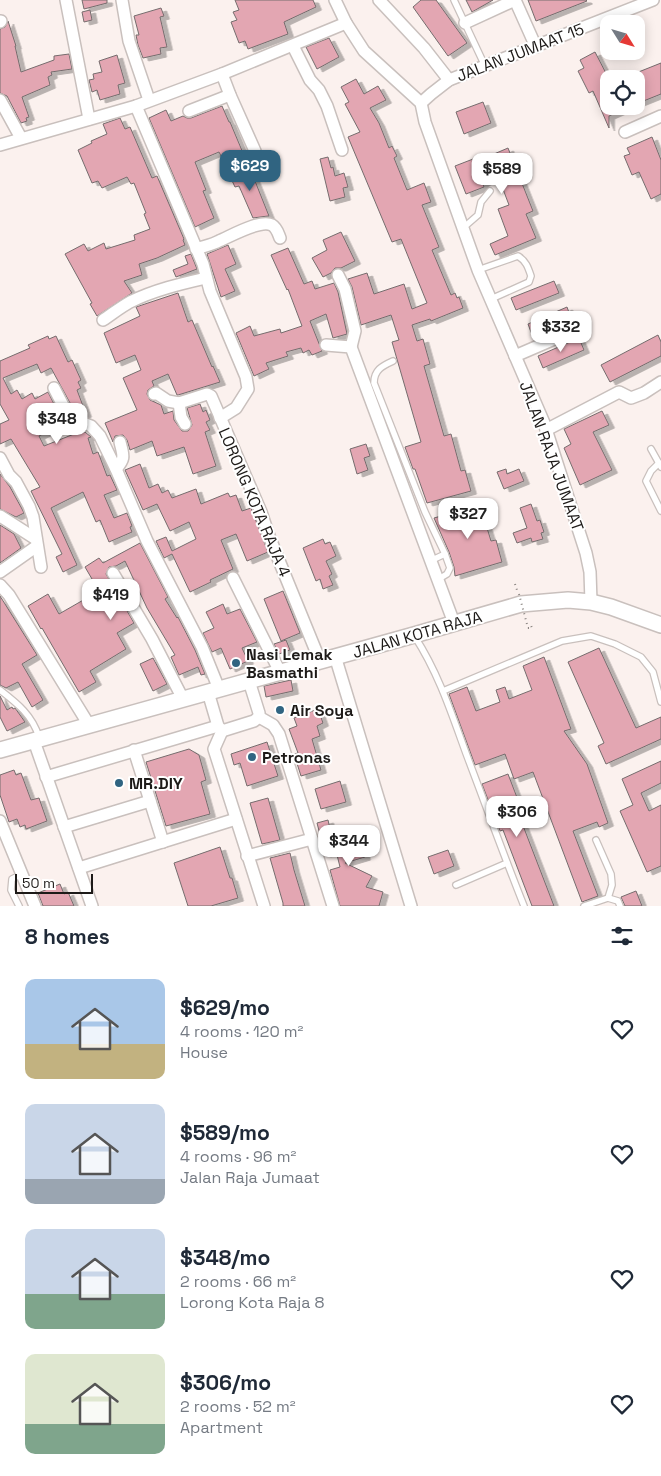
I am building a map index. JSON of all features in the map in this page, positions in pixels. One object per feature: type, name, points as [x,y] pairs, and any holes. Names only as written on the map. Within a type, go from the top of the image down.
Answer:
[{"type":"main road","name":"JALAN KOTA RAJA","points":[[0,750],[521,604],[568,600],[591,602],[661,625]]},
{"type":"street","points":[[66,0],[89,118]]},
{"type":"street","points":[[122,0],[129,41],[149,100]]},
{"type":"street","points":[[335,0],[346,23],[364,51],[422,104]]},
{"type":"street","points":[[465,23],[516,0],[536,46]]},
{"type":"street","name":"JALAN JUMAAT 15","points":[[422,104],[430,94],[449,80],[653,0]]},
{"type":"street","points":[[382,1],[424,48],[449,80]]},
{"type":"street","points":[[189,111],[226,85],[296,50],[308,39],[346,23]]},
{"type":"street","points":[[296,50],[310,80],[319,90],[327,106],[342,150]]},
{"type":"street","points":[[0,145],[136,106],[149,100],[226,85]]},
{"type":"street","points":[[226,85],[255,151],[252,157],[234,165]]},
{"type":"street","points":[[0,100],[21,138]]},
{"type":"street","name":"JALAN RAJA JUMAAT","points":[[422,104],[425,122],[478,270],[546,430],[586,553],[590,572],[591,602]]},
{"type":"street","points":[[136,106],[203,264],[222,323],[246,377],[248,389],[236,408],[220,418]]},
{"type":"street","points":[[625,132],[661,116]]},
{"type":"street","points":[[196,249],[217,243],[253,226],[265,224],[271,224],[276,229],[280,238]]},
{"type":"street","points":[[338,275],[345,289],[355,331],[351,346],[454,623]]},
{"type":"street","points":[[103,320],[128,303],[148,294],[170,286],[206,278]]},
{"type":"street","points":[[515,356],[566,334]]},
{"type":"street","points":[[326,345],[351,346]]},
{"type":"street","points":[[546,430],[619,392],[631,398],[644,393],[661,382]]},
{"type":"street","points":[[54,388],[70,418],[79,425],[86,424],[91,426],[100,436],[147,541],[202,647],[214,691],[220,729],[214,748],[264,906]]},
{"type":"street","points":[[154,394],[156,393],[168,400],[179,403],[185,424]]},
{"type":"street","name":"LORONG KOTA RAJA 4","points":[[179,403],[208,394],[211,396],[261,512],[320,661]]},
{"type":"street","points":[[116,469],[123,462],[124,453],[120,442]]},
{"type":"street","points":[[0,458],[29,506],[33,517],[41,567]]},
{"type":"street","points":[[0,516],[37,542]]},
{"type":"street","points":[[0,572],[37,542]]},
{"type":"street","points":[[113,573],[152,639],[183,699]]},
{"type":"street","points":[[233,578],[280,672]]},
{"type":"street","points":[[0,585],[9,595],[89,726]]},
{"type":"street","points":[[335,656],[411,906]]},
{"type":"street","points":[[249,681],[259,717]]},
{"type":"street","points":[[46,777],[134,750],[254,721],[259,717]]},
{"type":"street","points":[[259,717],[273,725],[279,734],[333,906]]},
{"type":"street","points":[[37,740],[46,777],[92,906]]},
{"type":"street","points":[[134,750],[163,842]]},
{"type":"street","points":[[64,827],[150,801]]},
{"type":"street","points":[[79,868],[236,819]]},
{"type":"street","points":[[0,821],[35,906]]},
{"type":"street","points":[[247,856],[312,839]]},
{"type":"lane","points":[[454,0],[486,66]]},
{"type":"lane","points":[[463,228],[478,215],[481,202],[490,191]]},
{"type":"lane","points":[[478,270],[518,256],[527,265],[531,276],[529,282],[491,299]]},
{"type":"lane","points":[[394,361],[378,369],[374,375],[374,383],[425,512],[450,568],[446,574],[437,580]]},
{"type":"lane","points":[[651,449],[660,465],[651,471],[646,481],[661,511]]},
{"type":"lane","points":[[430,561],[445,554]]},
{"type":"lane","points":[[414,635],[444,690],[524,906]]},
{"type":"lane","points":[[444,690],[562,641],[591,636],[615,644],[641,657],[654,672],[661,702]]},
{"type":"lane","points":[[0,690],[26,712],[35,725],[37,740]]},
{"type":"lane","points":[[596,840],[610,874],[612,885],[608,898]]},
{"type":"lane","points":[[456,886],[507,863]]},
{"type":"lane","points":[[20,906],[11,890],[12,879],[22,874]]},
{"type":"lane","points":[[584,906],[608,898],[618,901],[620,906]]},
{"type":"path","points":[[515,584],[528,628],[532,628],[530,623]]},
{"type":"building","points":[[82,0],[107,0],[107,3],[84,9]]},
{"type":"building","points":[[235,0],[313,0],[316,7],[284,22],[288,34],[248,49],[245,41],[239,43],[231,22],[237,20],[233,12],[239,10]]},
{"type":"building","points":[[421,0],[436,0],[467,43],[448,56],[413,7]]},
{"type":"building","points":[[466,0],[493,0],[472,12]]},
{"type":"building","points":[[528,0],[586,0],[587,1],[536,21]]},
{"type":"building","points":[[161,8],[164,16],[160,17],[167,47],[160,48],[161,54],[143,58],[138,45],[136,35],[139,35],[134,16]]},
{"type":"building","points":[[90,10],[92,20],[84,22],[82,12]]},
{"type":"building","points":[[8,21],[16,46],[21,72],[54,60],[54,56],[69,54],[72,69],[51,72],[52,75],[48,77],[50,85],[22,97],[29,117],[26,118],[27,121],[21,123],[7,96],[0,93],[0,29],[5,27]]},
{"type":"building","points":[[329,38],[339,57],[317,69],[306,47]]},
{"type":"building","points":[[595,52],[604,70],[600,70],[600,107],[593,91],[589,93],[578,71],[584,68],[580,60]]},
{"type":"building","points":[[117,55],[125,83],[118,85],[120,94],[100,100],[97,90],[92,92],[89,80],[94,79],[93,74],[102,72],[99,61]]},
{"type":"building","points":[[661,63],[661,94],[645,100],[645,70]]},
{"type":"building","points":[[356,79],[364,94],[378,86],[386,100],[370,108],[379,123],[389,148],[392,146],[397,156],[394,158],[407,190],[424,183],[431,202],[422,205],[439,247],[432,250],[451,295],[455,293],[457,298],[459,297],[463,308],[431,321],[430,319],[412,325],[417,341],[423,339],[430,364],[424,366],[444,436],[451,434],[461,471],[465,470],[471,491],[427,503],[405,447],[421,442],[392,342],[399,340],[391,315],[361,325],[352,287],[348,279],[367,273],[374,294],[404,284],[412,309],[427,303],[401,239],[392,242],[348,137],[360,132],[345,104],[349,102],[341,87]]},
{"type":"building","points":[[483,102],[491,123],[464,134],[456,112]]},
{"type":"building","points":[[222,106],[243,153],[227,160],[226,166],[219,152],[195,162],[206,190],[203,191],[214,218],[195,227],[149,118],[166,110],[171,121],[183,116],[191,118]]},
{"type":"building","points":[[603,115],[611,115],[609,116],[609,128]]},
{"type":"building","points":[[120,118],[125,129],[130,127],[152,178],[157,176],[185,245],[139,264],[142,275],[124,281],[132,293],[97,316],[90,304],[92,303],[65,254],[84,244],[88,251],[104,243],[106,249],[135,240],[134,235],[150,229],[134,183],[131,184],[127,177],[102,188],[98,181],[92,183],[78,150],[92,143],[91,141],[107,134],[103,124]]},
{"type":"building","points":[[652,137],[661,160],[661,194],[651,199],[639,172],[632,175],[624,156],[630,154],[627,148]]},
{"type":"building","points":[[508,148],[533,211],[526,214],[536,238],[495,255],[490,244],[508,236],[498,209],[509,205],[498,176],[483,183],[484,187],[466,194],[455,166],[486,154],[487,157]]},
{"type":"building","points":[[328,157],[335,176],[344,173],[348,187],[343,188],[345,197],[330,201],[320,159]]},
{"type":"building","points":[[249,166],[269,216],[253,218],[239,186],[235,187],[227,170],[235,172]]},
{"type":"building","points":[[341,232],[355,261],[341,268],[335,268],[331,273],[323,277],[312,258],[327,250],[323,240]]},
{"type":"building","points":[[228,245],[236,264],[225,269],[235,291],[221,297],[207,254]]},
{"type":"building","points":[[288,248],[304,284],[312,281],[315,289],[334,283],[338,292],[347,334],[333,338],[326,314],[310,321],[322,351],[312,355],[309,350],[303,353],[301,348],[286,352],[288,356],[266,363],[269,369],[254,376],[236,333],[250,326],[254,336],[280,329],[281,333],[302,326],[288,289],[271,255]]},
{"type":"building","points":[[191,254],[197,269],[176,277],[173,270],[188,264],[185,256]]},
{"type":"building","points":[[554,281],[559,293],[516,310],[511,298]]},
{"type":"building","points":[[178,293],[188,322],[192,320],[220,382],[177,395],[168,374],[152,381],[154,386],[148,390],[147,394],[150,400],[161,405],[164,414],[173,411],[174,420],[182,431],[188,431],[192,425],[187,408],[200,404],[203,412],[206,410],[210,420],[206,422],[210,430],[205,432],[216,466],[193,474],[184,447],[157,456],[152,441],[130,450],[127,440],[123,435],[115,436],[113,442],[105,423],[137,410],[123,378],[141,370],[135,355],[116,363],[104,333],[140,316],[136,307]]},
{"type":"building","points":[[567,307],[571,318],[532,335],[528,324]]},
{"type":"building","points":[[658,335],[661,342],[661,356],[610,382],[601,365]]},
{"type":"building","points":[[48,336],[49,339],[56,336],[68,362],[72,360],[81,380],[78,382],[81,388],[77,390],[86,414],[79,417],[76,414],[51,368],[41,373],[37,364],[3,378],[11,394],[17,390],[22,399],[32,393],[35,399],[48,392],[64,424],[39,436],[44,446],[79,432],[85,432],[91,437],[88,438],[93,454],[98,452],[107,476],[110,475],[117,490],[104,495],[114,518],[127,513],[132,526],[130,527],[132,532],[109,542],[100,520],[96,522],[83,492],[51,508],[77,565],[63,572],[56,557],[62,554],[31,491],[40,487],[11,439],[0,444],[0,424],[9,420],[0,404],[0,361],[30,348],[28,345]]},
{"type":"building","points":[[579,338],[584,350],[543,368],[538,356]]},
{"type":"building","points":[[602,411],[609,425],[593,432],[612,470],[580,485],[564,448],[571,444],[564,429]]},
{"type":"building","points":[[366,444],[370,456],[364,458],[368,470],[357,474],[350,449]]},
{"type":"building","points":[[140,464],[149,488],[158,484],[162,493],[168,490],[172,498],[196,489],[201,504],[228,493],[230,497],[236,495],[242,511],[251,508],[268,552],[247,561],[236,534],[221,540],[233,569],[190,592],[172,554],[164,558],[156,541],[166,537],[172,551],[196,539],[189,522],[170,531],[157,504],[143,510],[125,470]]},
{"type":"building","points":[[506,469],[507,474],[519,469],[524,481],[504,489],[497,472]]},
{"type":"building","points":[[0,474],[10,487],[24,513],[16,517],[0,509]]},
{"type":"building","points":[[531,504],[537,521],[540,520],[544,532],[541,533],[543,539],[532,542],[531,538],[517,543],[513,533],[527,528],[520,508]]},
{"type":"building","points":[[480,505],[491,541],[496,540],[502,562],[455,576],[449,552],[434,518]]},
{"type":"building","points":[[0,525],[14,534],[21,548],[0,563]]},
{"type":"building","points":[[323,539],[325,544],[330,542],[336,556],[326,561],[332,574],[329,576],[333,585],[323,589],[320,579],[316,581],[303,548]]},
{"type":"building","points":[[140,543],[168,597],[165,599],[178,617],[205,674],[201,675],[198,667],[179,675],[171,657],[175,655],[147,608],[125,561],[116,566],[109,567],[106,574],[134,623],[117,633],[126,649],[90,671],[96,682],[79,692],[28,606],[48,594],[59,614],[99,591],[85,567],[99,558],[103,563]]},
{"type":"building","points":[[283,591],[300,633],[281,641],[264,599]]},
{"type":"building","points":[[0,596],[37,655],[22,664],[43,700],[32,707],[18,682],[6,688],[0,685]]},
{"type":"building","points":[[223,604],[227,614],[240,609],[257,642],[242,648],[248,661],[230,669],[221,648],[212,652],[203,633],[214,628],[206,612]]},
{"type":"building","points":[[286,640],[290,650],[279,654],[274,644]]},
{"type":"building","points":[[599,648],[636,728],[661,717],[661,739],[606,764],[598,746],[604,743],[568,662]]},
{"type":"building","points":[[544,657],[571,729],[564,731],[587,764],[608,823],[599,827],[597,822],[573,831],[598,896],[582,902],[533,772],[514,779],[505,754],[475,765],[449,694],[467,687],[476,711],[500,702],[496,690],[505,687],[509,699],[532,690],[523,666]]},
{"type":"building","points":[[153,658],[167,684],[153,691],[140,664]]},
{"type":"building","points":[[291,680],[293,691],[266,697],[264,686]]},
{"type":"building","points":[[0,696],[7,710],[12,707],[13,709],[15,708],[25,722],[7,731],[0,717]]},
{"type":"building","points":[[318,709],[323,723],[317,726],[320,736],[312,739],[321,770],[301,776],[294,754],[298,753],[289,729],[297,726],[294,718]]},
{"type":"building","points":[[267,742],[278,776],[247,786],[240,763],[234,765],[231,754]]},
{"type":"building","points":[[189,749],[199,755],[206,780],[201,782],[210,814],[166,826],[146,762]]},
{"type":"building","points":[[661,761],[661,783],[641,793],[649,811],[661,805],[661,866],[647,872],[620,811],[633,805],[622,779]]},
{"type":"building","points":[[14,770],[16,775],[21,773],[31,800],[39,798],[47,821],[26,829],[25,825],[20,827],[17,819],[9,822],[0,795],[0,775]]},
{"type":"building","points":[[508,774],[526,821],[522,823],[554,906],[532,906],[503,830],[500,831],[482,784]]},
{"type":"building","points":[[340,781],[346,802],[321,809],[315,789]]},
{"type":"building","points":[[268,798],[280,840],[262,844],[250,803]]},
{"type":"building","points":[[328,820],[331,833],[356,826],[365,857],[345,863],[372,876],[366,887],[383,892],[379,906],[340,906],[330,870],[340,867],[336,851],[325,854],[317,823]]},
{"type":"building","points":[[220,847],[238,898],[211,906],[188,906],[174,863]]},
{"type":"building","points":[[448,850],[454,866],[434,874],[428,857]]},
{"type":"building","points":[[290,853],[305,906],[283,906],[270,858]]},
{"type":"building","points":[[60,884],[64,894],[68,892],[74,906],[43,906],[38,893]]},
{"type":"building","points":[[636,891],[642,906],[625,906],[621,897]]},
{"type":"place","name":"Nasi Lemak Basmathi","points":[[236,663]]},
{"type":"place","name":"Air Soya","points":[[280,710]]},
{"type":"place","name":"Petronas","points":[[252,757]]},
{"type":"place","name":"MR.DIY","points":[[119,783]]}]
